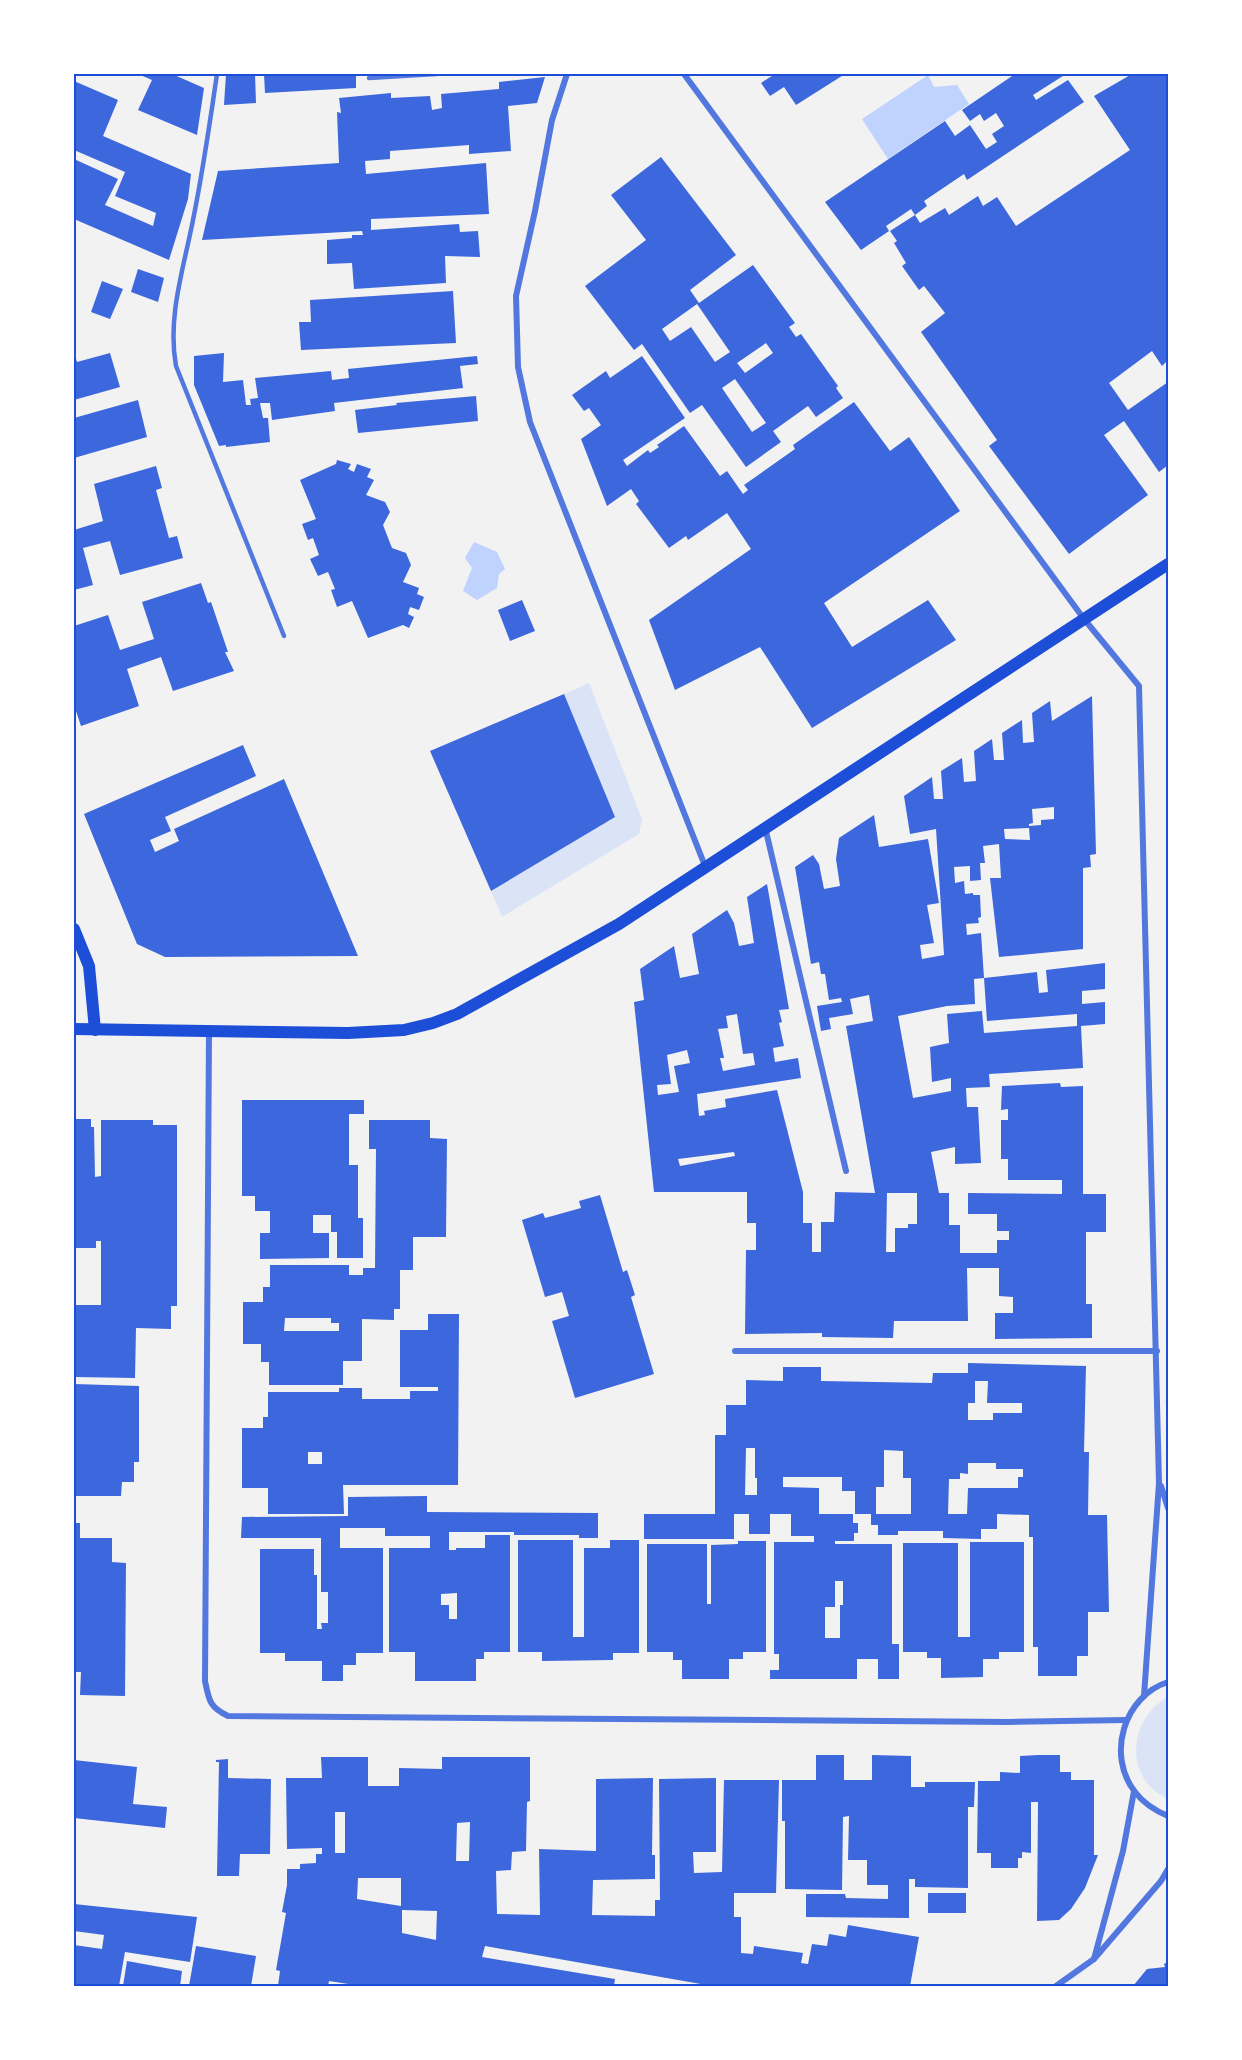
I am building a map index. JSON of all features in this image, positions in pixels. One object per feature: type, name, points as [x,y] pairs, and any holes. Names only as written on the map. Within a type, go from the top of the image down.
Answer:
[{"type":"main road","points":[[74,1029],[348,1034],[404,1030],[457,1014],[619,924],[765,826],[1168,564]]},
{"type":"main road","points":[[74,929],[89,966],[95,1030]]},
{"type":"street","points":[[567,74],[552,120],[516,296],[518,367],[530,422],[705,866]]},
{"type":"street","points":[[684,74],[1084,619],[1139,686],[1159,1483],[1144,1696]]},
{"type":"street","points":[[765,826],[846,1172]]},
{"type":"street","points":[[209,1032],[206,1681],[209,1700],[215,1710],[228,1716],[996,1722],[1126,1720]]},
{"type":"street","points":[[735,1351],[1157,1351]]},
{"type":"street","points":[[1159,1483],[1168,1508]]},
{"type":"street","points":[[1168,1682],[1144,1696],[1126,1720],[1120,1744],[1123,1768],[1134,1791],[1145,1803],[1168,1816]]},
{"type":"street","points":[[1094,1959],[1123,1851],[1134,1791]]},
{"type":"street","points":[[1056,1986],[1094,1959],[1161,1881],[1168,1869]]},
{"type":"lane","points":[[217,74],[206,154],[178,290],[173,351],[176,366],[284,636]]},
{"type":"lane","points":[[369,78],[436,74]]},
{"type":"shaded area","points":[[589,683],[642,819],[639,834],[502,917],[491,891],[564,694]]},
{"type":"shaded area","points":[[1168,1697],[1168,1799],[1153,1790],[1143,1778],[1136,1749],[1145,1719]]},
{"type":"water","points":[[928,75],[934,87],[957,85],[969,104],[888,159],[862,119]]},
{"type":"water","points":[[474,542],[497,552],[505,569],[499,574],[497,588],[477,600],[463,591],[472,568],[465,558]]},
{"type":"building","points":[[138,74],[172,74],[204,88],[197,135],[138,110],[152,80]]},
{"type":"building","points":[[226,74],[255,74],[256,103],[224,105]]},
{"type":"building","points":[[264,74],[356,74],[356,88],[265,93]]},
{"type":"building","points":[[775,74],[845,74],[796,105],[784,87],[770,96],[761,83]]},
{"type":"building","points":[[1015,74],[1066,74],[1033,95],[1036,100],[1068,80],[1084,102],[967,180],[964,174],[924,201],[927,206],[915,215],[911,209],[886,226],[889,231],[861,250],[825,202],[945,121],[955,136],[970,125],[986,149],[997,142],[992,134],[1004,126],[996,113],[984,121],[980,114],[970,121],[962,110]]},
{"type":"building","points":[[1132,74],[1168,74],[1168,360],[1162,366],[1152,351],[1109,383],[1128,410],[1168,382],[1168,465],[1159,472],[1124,421],[1104,435],[1148,495],[1069,554],[989,446],[997,440],[921,332],[945,313],[924,286],[919,290],[902,266],[906,263],[890,231],[915,215],[920,223],[945,208],[949,215],[978,196],[983,206],[997,197],[1016,226],[1130,150],[1094,96]]},
{"type":"building","points":[[545,77],[537,103],[508,106],[511,151],[469,154],[469,145],[390,151],[390,159],[365,161],[366,174],[486,163],[489,214],[371,219],[371,230],[459,224],[460,232],[478,231],[480,257],[445,256],[446,283],[354,289],[352,263],[327,264],[327,240],[352,238],[352,235],[363,235],[362,231],[202,240],[218,171],[339,163],[337,112],[341,113],[339,98],[391,93],[391,98],[430,96],[432,110],[442,108],[441,94],[499,89],[499,82]]},
{"type":"building","points":[[74,81],[118,100],[103,136],[191,174],[188,199],[169,260],[74,219],[74,159],[118,179],[105,205],[153,226],[156,213],[115,196],[125,172],[74,150]]},
{"type":"building","points":[[661,157],[736,255],[690,290],[699,303],[753,265],[795,323],[789,327],[796,337],[801,334],[838,386],[836,388],[843,398],[816,417],[808,406],[773,431],[781,442],[746,467],[702,405],[690,413],[642,344],[634,350],[585,286],[646,240],[611,195]],"holes":[[[697,304],[730,352],[715,362],[691,327],[670,341],[662,329]],[[766,343],[773,353],[745,373],[737,363]],[[735,379],[766,423],[752,432],[722,388]]]},
{"type":"building","points":[[138,269],[164,278],[158,302],[131,292]]},
{"type":"building","points":[[102,281],[123,289],[110,319],[91,312]]},
{"type":"building","points":[[453,291],[456,343],[301,350],[299,322],[311,322],[310,300]]},
{"type":"building","points":[[74,352],[77,362],[110,353],[120,387],[74,400]]},
{"type":"building","points":[[224,353],[223,382],[243,380],[246,405],[251,405],[250,399],[258,398],[255,378],[331,371],[332,380],[349,378],[348,369],[477,356],[478,364],[460,366],[463,388],[334,403],[335,411],[272,420],[270,403],[260,403],[263,418],[268,418],[270,442],[226,447],[226,445],[219,446],[194,385],[194,356]]},
{"type":"building","points":[[642,356],[685,418],[623,460],[627,466],[648,450],[650,453],[659,447],[657,445],[684,426],[720,476],[727,471],[743,494],[748,490],[744,485],[795,449],[793,445],[854,402],[890,451],[909,437],[960,511],[824,603],[852,647],[928,600],[956,640],[812,728],[760,647],[675,690],[649,620],[751,549],[727,513],[688,540],[686,536],[669,548],[636,504],[639,501],[631,489],[607,506],[581,439],[601,425],[589,408],[584,411],[572,395],[606,371],[610,378]]},
{"type":"building","points":[[476,396],[478,421],[358,433],[355,410],[397,405],[396,403]]},
{"type":"building","points":[[138,400],[147,437],[74,458],[74,418]]},
{"type":"building","points":[[337,460],[351,464],[348,469],[354,472],[357,464],[371,469],[367,477],[374,480],[366,495],[385,502],[390,512],[383,525],[392,548],[406,553],[411,565],[403,582],[419,588],[417,594],[424,597],[419,610],[410,607],[408,614],[414,617],[409,628],[403,625],[368,638],[352,601],[337,607],[331,590],[335,589],[328,572],[318,576],[310,559],[319,555],[313,538],[308,540],[302,524],[316,519],[300,480],[336,464]]},
{"type":"building","points":[[156,466],[162,488],[156,490],[169,538],[177,536],[183,558],[120,575],[110,541],[83,548],[93,585],[74,590],[74,530],[103,521],[94,484]]},
{"type":"building","points":[[201,583],[208,603],[211,602],[228,652],[225,652],[234,671],[173,691],[161,657],[127,669],[139,706],[81,726],[74,705],[74,626],[108,615],[120,650],[154,639],[142,602]]},
{"type":"building","points":[[522,600],[535,631],[510,641],[498,610]]},
{"type":"building","points":[[564,694],[615,817],[491,891],[430,751]]},
{"type":"building","points":[[1092,696],[1096,854],[1090,855],[1091,867],[1083,868],[1083,949],[999,957],[990,878],[1001,878],[999,844],[983,846],[985,863],[980,863],[981,880],[970,881],[970,866],[954,867],[955,883],[964,881],[965,894],[980,895],[981,917],[978,918],[979,923],[966,924],[967,935],[981,933],[984,978],[1037,972],[1039,993],[1048,992],[1046,970],[1105,963],[1105,989],[1082,991],[1082,1004],[1105,1002],[1105,1024],[1081,1026],[1083,1068],[989,1074],[990,1087],[966,1088],[967,1107],[978,1107],[981,1163],[955,1164],[955,1147],[931,1152],[939,1193],[949,1193],[949,1225],[960,1225],[960,1253],[997,1253],[997,1240],[1009,1240],[1009,1231],[997,1231],[997,1214],[968,1214],[968,1193],[1062,1194],[1062,1180],[1008,1180],[1008,1159],[1001,1159],[1001,1120],[1008,1120],[1008,1109],[1001,1110],[1002,1086],[1060,1083],[1061,1087],[1083,1086],[1083,1194],[1106,1194],[1106,1232],[1086,1232],[1086,1304],[1092,1304],[1092,1338],[995,1339],[995,1313],[1013,1313],[1013,1297],[999,1296],[999,1268],[967,1268],[968,1321],[894,1321],[893,1338],[822,1337],[822,1333],[745,1334],[746,1250],[756,1250],[756,1223],[747,1223],[747,1192],[654,1192],[634,1002],[644,1000],[640,969],[674,946],[680,978],[699,974],[692,934],[727,910],[734,923],[739,946],[754,943],[747,897],[767,884],[789,1009],[779,1010],[784,1046],[773,1048],[775,1062],[798,1058],[801,1078],[697,1094],[699,1116],[705,1115],[704,1111],[726,1107],[725,1099],[777,1090],[803,1192],[803,1223],[812,1223],[812,1252],[821,1252],[821,1222],[834,1222],[835,1192],[875,1193],[846,1026],[873,1021],[869,995],[850,999],[853,1014],[829,1018],[831,1029],[821,1031],[817,1006],[842,1002],[841,998],[829,1000],[825,974],[821,974],[819,962],[811,964],[795,867],[813,855],[819,864],[824,889],[840,886],[836,859],[839,838],[874,815],[879,847],[928,839],[939,903],[927,905],[934,943],[920,945],[922,959],[944,955],[936,829],[910,834],[904,796],[932,777],[934,799],[943,799],[941,771],[962,758],[964,782],[976,781],[974,751],[992,739],[994,760],[1004,760],[1002,733],[1022,720],[1023,743],[1034,742],[1032,713],[1050,701],[1052,721]],"holes":[[[1054,807],[1054,819],[1041,820],[1041,825],[1029,826],[1033,823],[1032,809]],[[1029,828],[1030,840],[1005,839],[1004,829]],[[984,978],[987,1021],[1077,1014],[1077,1026],[984,1033],[982,1011],[947,1014],[949,1043],[930,1047],[932,1082],[951,1078],[951,1091],[913,1098],[898,1016],[947,1006],[975,1004],[974,979]],[[737,1014],[743,1054],[753,1053],[755,1065],[723,1071],[720,1058],[724,1058],[718,1029],[728,1028],[726,1016]],[[687,1050],[690,1063],[674,1066],[679,1092],[658,1095],[657,1085],[671,1084],[667,1055]],[[734,1152],[735,1156],[680,1166],[678,1159]],[[887,1193],[917,1193],[917,1224],[908,1224],[908,1228],[895,1228],[895,1252],[886,1252]]]},
{"type":"building","points":[[243,745],[256,776],[165,817],[171,831],[150,840],[155,852],[179,841],[174,829],[284,779],[358,956],[165,957],[137,944],[84,814]]},
{"type":"building","points":[[242,1100],[364,1100],[364,1114],[349,1114],[349,1165],[358,1165],[358,1218],[363,1218],[363,1258],[337,1258],[337,1232],[331,1232],[331,1215],[313,1215],[313,1233],[329,1233],[329,1258],[260,1259],[260,1233],[270,1233],[270,1211],[255,1211],[255,1196],[242,1196]]},
{"type":"building","points":[[74,1119],[91,1119],[91,1127],[94,1127],[95,1177],[101,1176],[101,1120],[153,1120],[153,1125],[177,1125],[177,1306],[171,1306],[171,1329],[136,1328],[135,1378],[74,1377],[74,1305],[101,1305],[101,1241],[96,1241],[96,1248],[74,1248]]},
{"type":"building","points":[[369,1120],[430,1120],[430,1138],[447,1139],[446,1237],[413,1237],[413,1270],[400,1270],[400,1309],[394,1309],[394,1320],[362,1319],[362,1361],[343,1361],[343,1385],[269,1385],[269,1362],[261,1362],[261,1344],[243,1344],[243,1302],[263,1302],[263,1287],[270,1287],[270,1265],[349,1265],[349,1275],[363,1275],[363,1268],[375,1268],[376,1149],[369,1149]],"holes":[[[285,1318],[331,1318],[331,1323],[339,1323],[339,1331],[284,1331]]]},
{"type":"building","points":[[600,1195],[623,1272],[627,1270],[635,1295],[631,1297],[654,1374],[575,1398],[552,1321],[569,1316],[562,1292],[545,1297],[522,1220],[543,1213],[545,1218],[581,1208],[579,1201]]},
{"type":"building","points":[[428,1314],[459,1314],[458,1485],[343,1485],[344,1514],[268,1514],[268,1488],[242,1488],[242,1428],[263,1428],[263,1417],[268,1417],[268,1392],[339,1392],[339,1388],[362,1388],[362,1399],[410,1399],[410,1391],[438,1391],[438,1387],[400,1387],[400,1330],[428,1330]],"holes":[[[308,1452],[322,1452],[322,1464],[308,1464]]]},
{"type":"building","points":[[968,1363],[1086,1366],[1084,1452],[1089,1452],[1088,1515],[1107,1515],[1109,1612],[1088,1612],[1088,1656],[1077,1656],[1077,1676],[1038,1676],[1038,1647],[1033,1647],[1033,1537],[1029,1537],[1029,1515],[997,1514],[997,1529],[981,1529],[981,1539],[943,1538],[943,1531],[898,1531],[898,1535],[878,1535],[878,1525],[871,1525],[871,1514],[855,1514],[855,1491],[842,1491],[842,1477],[783,1477],[783,1487],[819,1488],[819,1514],[853,1514],[853,1523],[858,1523],[858,1533],[854,1533],[854,1541],[835,1541],[835,1544],[892,1544],[892,1644],[899,1644],[899,1679],[878,1679],[878,1659],[857,1659],[857,1679],[770,1679],[770,1670],[779,1670],[779,1654],[774,1654],[774,1542],[814,1542],[814,1536],[791,1536],[791,1514],[770,1514],[770,1534],[749,1534],[749,1514],[734,1514],[734,1539],[644,1539],[644,1514],[715,1514],[715,1435],[726,1435],[726,1405],[746,1405],[746,1380],[783,1381],[783,1367],[821,1367],[821,1381],[932,1383],[933,1373],[968,1373]],"holes":[[[975,1381],[988,1381],[987,1403],[1022,1403],[1022,1413],[993,1413],[993,1420],[968,1420],[968,1403],[975,1403]],[[746,1448],[755,1448],[757,1495],[745,1495]],[[884,1450],[903,1451],[903,1478],[911,1478],[911,1514],[876,1514],[876,1487],[884,1487]],[[968,1463],[996,1463],[996,1469],[1023,1469],[1023,1477],[1018,1477],[1018,1488],[968,1488],[967,1514],[948,1514],[949,1479],[960,1479],[960,1473],[968,1474]],[[835,1581],[843,1581],[840,1638],[825,1638],[825,1607],[835,1607]]]},
{"type":"building","points":[[74,1384],[139,1386],[139,1462],[134,1462],[134,1482],[122,1482],[121,1496],[74,1496]]},
{"type":"building","points":[[427,1496],[427,1512],[598,1513],[598,1538],[579,1538],[579,1535],[514,1535],[514,1532],[449,1532],[449,1550],[485,1548],[485,1535],[510,1535],[510,1652],[484,1652],[484,1659],[476,1659],[476,1681],[415,1681],[415,1652],[389,1652],[389,1548],[430,1548],[430,1536],[385,1536],[385,1528],[340,1528],[340,1548],[383,1548],[383,1653],[356,1653],[356,1665],[343,1665],[343,1681],[322,1681],[322,1661],[285,1661],[285,1653],[260,1653],[260,1549],[314,1549],[314,1575],[317,1575],[317,1629],[322,1629],[321,1623],[328,1623],[328,1592],[321,1592],[321,1538],[241,1538],[242,1517],[348,1516],[348,1497]],"holes":[[[457,1593],[457,1619],[449,1619],[449,1605],[441,1605],[441,1594]]]},
{"type":"building","points":[[74,1523],[80,1523],[80,1538],[112,1538],[112,1562],[126,1563],[125,1696],[80,1695],[81,1672],[74,1672]]},
{"type":"building","points":[[518,1540],[573,1540],[573,1637],[584,1637],[584,1548],[610,1548],[610,1540],[639,1540],[639,1653],[613,1653],[613,1660],[542,1661],[542,1652],[518,1652]]},
{"type":"building","points":[[738,1541],[766,1541],[766,1652],[743,1652],[743,1659],[729,1659],[729,1679],[682,1679],[682,1660],[673,1660],[673,1652],[647,1652],[647,1544],[707,1544],[707,1604],[711,1604],[711,1545],[738,1544]]},
{"type":"building","points":[[970,1542],[1024,1542],[1024,1652],[999,1652],[999,1659],[983,1659],[983,1677],[941,1678],[941,1658],[927,1658],[927,1652],[903,1652],[903,1543],[958,1543],[958,1637],[970,1637]]},
{"type":"building","points":[[816,1755],[844,1755],[844,1780],[872,1780],[872,1755],[911,1756],[911,1787],[925,1787],[925,1782],[975,1782],[974,1807],[968,1807],[968,1888],[915,1887],[915,1879],[909,1879],[909,1918],[806,1917],[806,1894],[845,1894],[846,1898],[888,1899],[888,1885],[867,1885],[867,1860],[848,1860],[849,1816],[843,1817],[842,1890],[785,1889],[785,1821],[782,1821],[782,1780],[816,1780]]},
{"type":"building","points":[[1060,1755],[1060,1772],[1071,1772],[1071,1780],[1094,1780],[1094,1855],[1098,1855],[1085,1888],[1071,1909],[1059,1920],[1037,1921],[1038,1802],[1031,1802],[1031,1853],[1022,1852],[1022,1858],[1018,1858],[1018,1868],[991,1868],[991,1853],[977,1853],[978,1781],[1000,1781],[1000,1772],[1020,1773],[1020,1756]]},
{"type":"building","points":[[321,1757],[368,1757],[368,1786],[399,1786],[399,1768],[442,1769],[442,1757],[530,1757],[530,1801],[527,1802],[526,1851],[512,1852],[511,1870],[496,1871],[497,1914],[540,1915],[539,1849],[596,1851],[596,1779],[653,1778],[652,1855],[655,1855],[655,1879],[593,1880],[592,1915],[655,1916],[655,1900],[660,1900],[659,1779],[716,1778],[716,1852],[693,1852],[694,1873],[722,1872],[724,1780],[779,1780],[776,1893],[734,1893],[734,1917],[741,1917],[741,1953],[753,1954],[754,1946],[803,1953],[801,1963],[808,1964],[812,1944],[827,1946],[829,1934],[846,1937],[848,1925],[919,1937],[910,1986],[712,1986],[485,1946],[482,1957],[615,1979],[614,1986],[361,1986],[329,1981],[328,1986],[278,1986],[280,1971],[276,1970],[286,1913],[282,1912],[287,1885],[287,1869],[300,1869],[300,1864],[316,1863],[316,1854],[322,1854],[322,1848],[287,1849],[286,1778],[322,1778]],"holes":[[[335,1812],[345,1812],[345,1853],[335,1853]],[[470,1822],[469,1861],[456,1861],[457,1823]],[[358,1878],[401,1878],[401,1906],[357,1899]],[[402,1910],[437,1911],[436,1940],[402,1933]]]},
{"type":"building","points":[[228,1759],[228,1778],[271,1779],[270,1854],[240,1854],[239,1876],[217,1876],[219,1762],[216,1760]]},
{"type":"building","points":[[74,1760],[137,1767],[133,1804],[167,1807],[165,1828],[74,1818]]},
{"type":"building","points":[[928,1893],[966,1893],[966,1913],[928,1913]]},
{"type":"building","points":[[74,1904],[197,1917],[190,1962],[125,1952],[119,1986],[74,1986],[74,1945],[102,1949],[104,1935],[74,1931]]},
{"type":"building","points":[[196,1946],[256,1956],[251,1986],[189,1986]]},
{"type":"building","points":[[127,1961],[182,1971],[180,1986],[123,1986]]},
{"type":"building","points":[[1168,1962],[1168,1986],[1133,1986],[1147,1969],[1165,1967],[1164,1964]]}]
